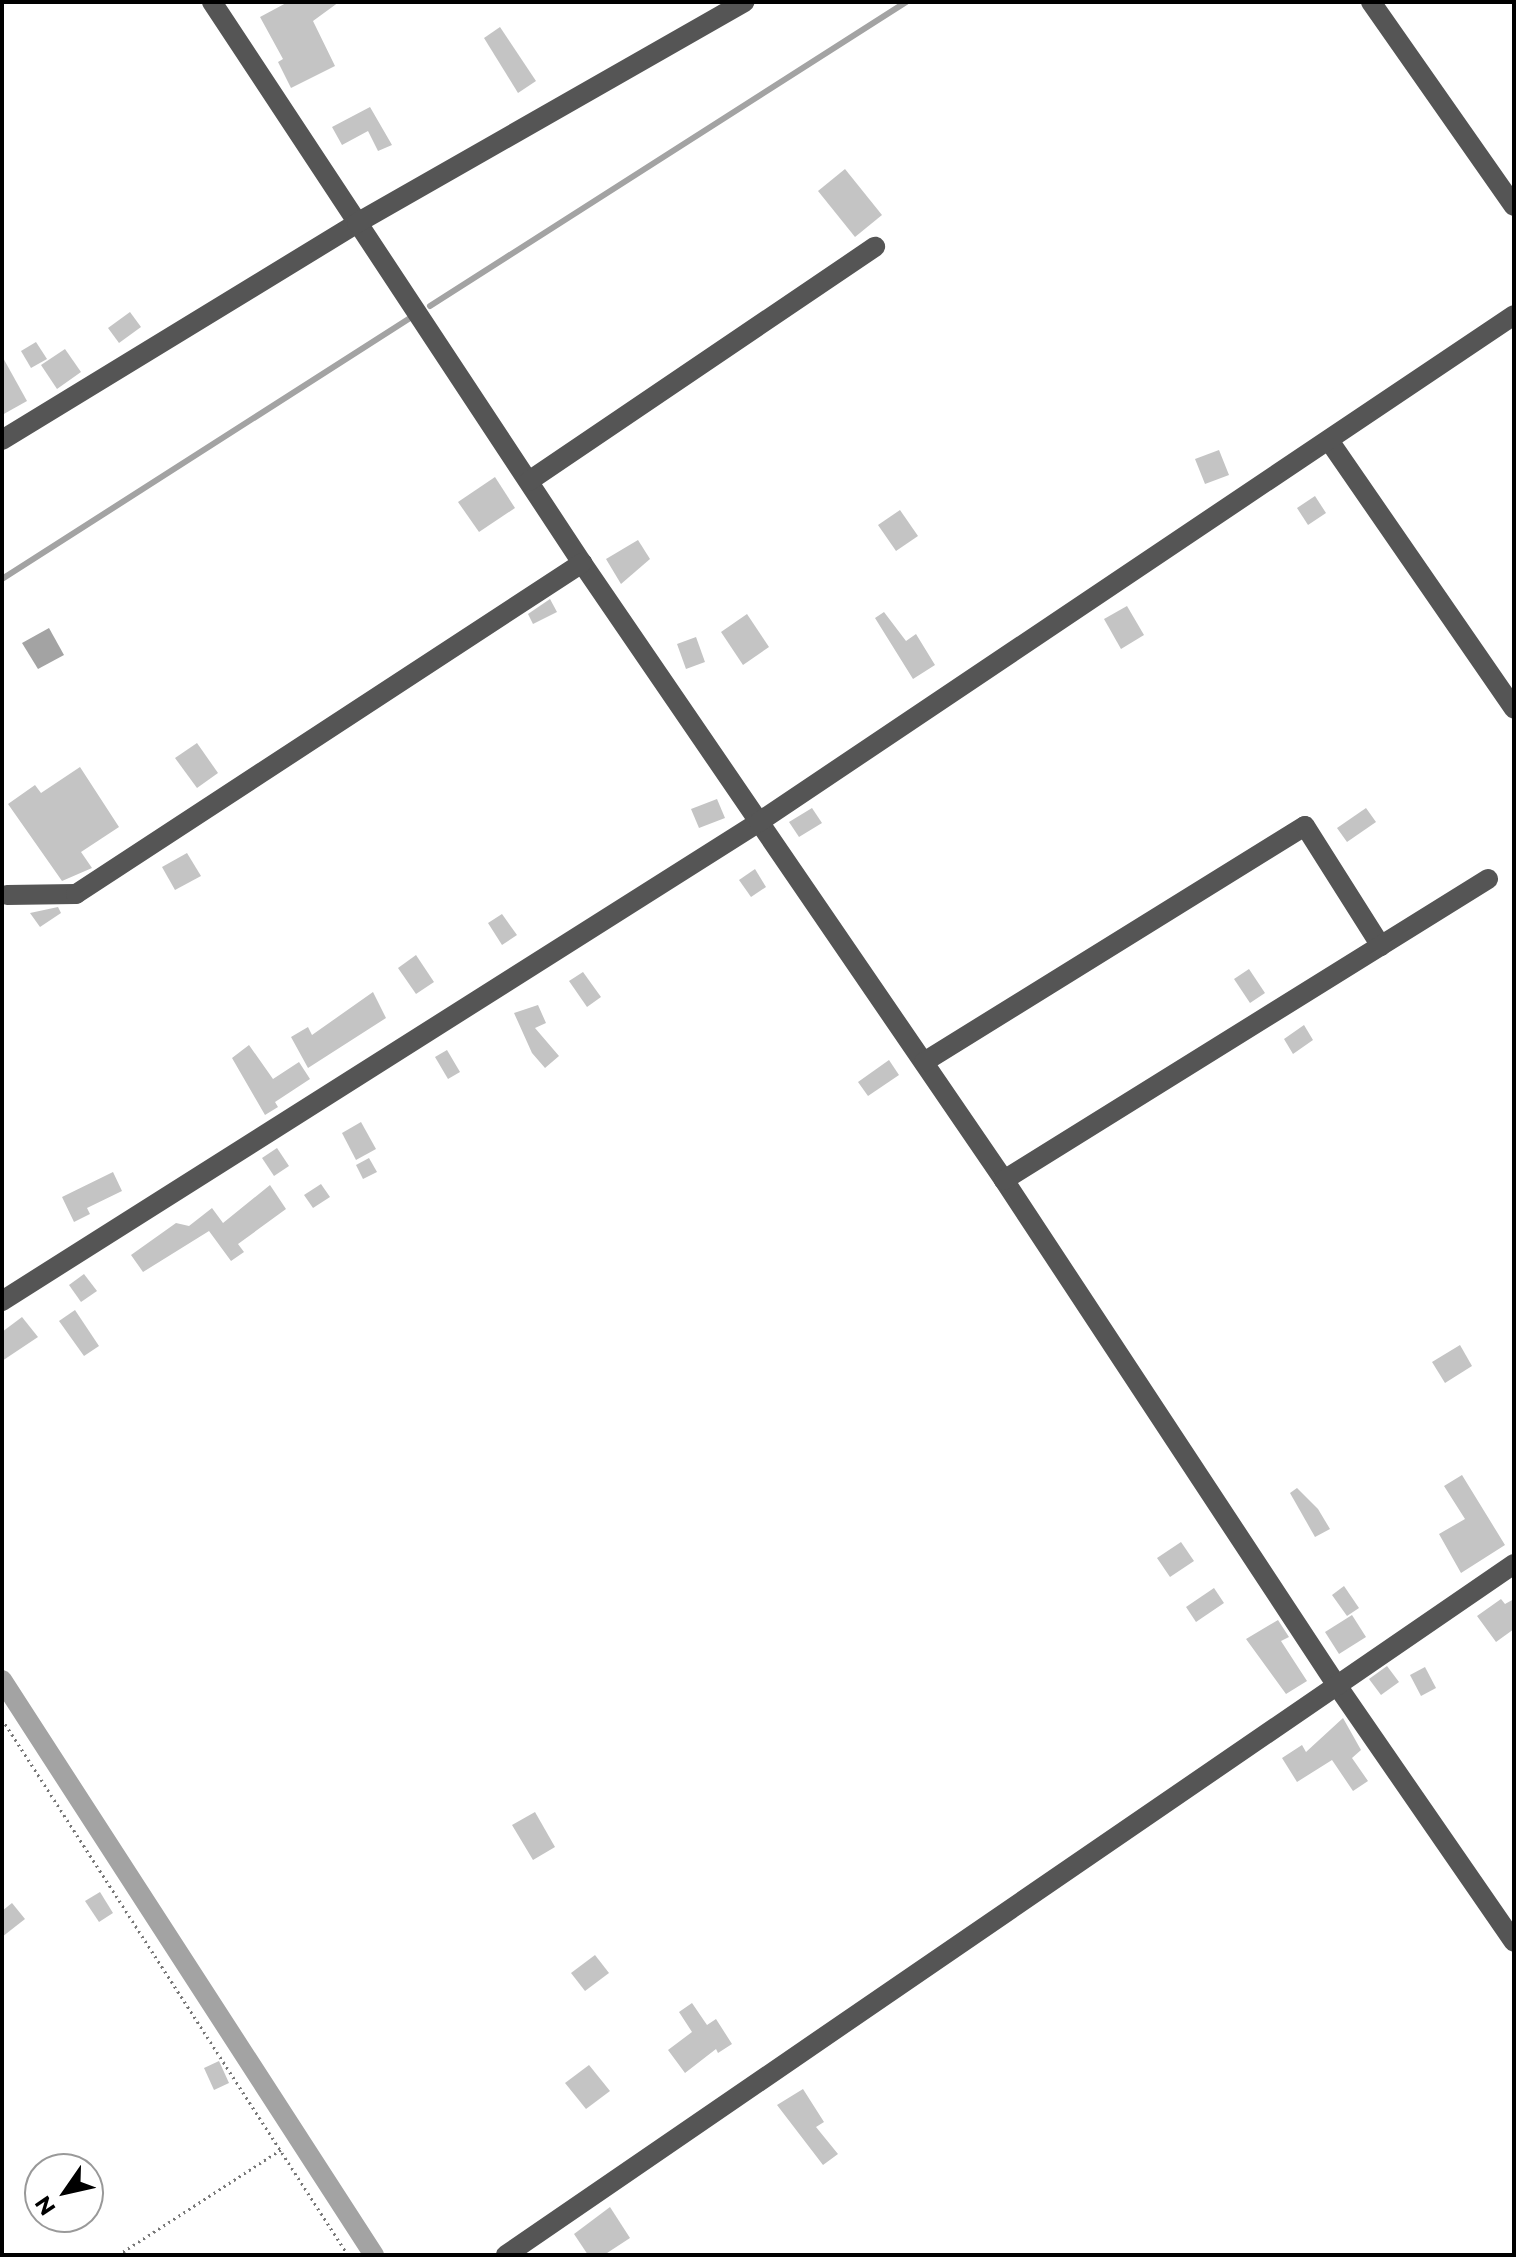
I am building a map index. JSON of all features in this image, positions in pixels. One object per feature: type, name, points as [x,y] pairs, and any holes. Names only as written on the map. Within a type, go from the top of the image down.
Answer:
[{"type":"street","points":[[212,2],[582,563],[1004,1180],[1336,1684],[1514,1942]]},
{"type":"street","points":[[2,440],[357,223],[744,2]]},
{"type":"street","points":[[1371,2],[1514,206]]},
{"type":"street","points":[[529,481],[875,247]]},
{"type":"street","points":[[2,1301],[759,822],[1330,442],[1514,315]]},
{"type":"street","points":[[1330,442],[1514,709]]},
{"type":"street","points":[[7,895],[76,894],[582,563]]},
{"type":"street","points":[[924,1062],[1305,826],[1381,946]]},
{"type":"street","points":[[1004,1180],[1488,879]]},
{"type":"street","points":[[506,2255],[1514,1564]]},
{"type":"path","points":[[3,1722],[348,2255]]},
{"type":"path","points":[[118,2255],[282,2149]]},
{"type":"shaded area","points":[[49,628],[64,655],[38,669],[22,643]]},
{"type":"building","points":[[288,2],[339,2],[313,21],[335,66],[291,88],[278,62],[283,59],[260,17]]},
{"type":"building","points":[[500,27],[536,81],[518,93],[484,38]]},
{"type":"building","points":[[370,107],[392,145],[378,151],[368,131],[342,145],[332,127]]},
{"type":"building","points":[[845,169],[882,215],[855,237],[818,191]]},
{"type":"building","points":[[130,312],[141,327],[119,343],[108,328]]},
{"type":"building","points":[[36,342],[47,359],[31,368],[21,351]]},
{"type":"building","points":[[65,349],[81,372],[57,389],[41,365]]},
{"type":"building","points":[[2,356],[27,401],[2,415]]},
{"type":"building","points":[[1219,450],[1229,475],[1205,484],[1195,459]]},
{"type":"building","points":[[495,477],[515,508],[479,532],[458,502]]},
{"type":"building","points":[[1315,496],[1326,513],[1308,525],[1297,508]]},
{"type":"building","points":[[900,510],[918,536],[896,551],[878,525]]},
{"type":"building","points":[[638,540],[650,559],[621,584],[606,559]]},
{"type":"building","points":[[550,599],[557,612],[533,624],[528,614]]},
{"type":"building","points":[[1127,606],[1144,635],[1121,649],[1104,619]]},
{"type":"building","points":[[884,612],[906,641],[916,634],[935,665],[913,679],[875,618]]},
{"type":"building","points":[[747,614],[769,647],[743,665],[721,632]]},
{"type":"building","points":[[696,637],[705,662],[686,669],[677,644]]},
{"type":"building","points":[[197,743],[218,773],[197,788],[175,758]]},
{"type":"building","points":[[80,767],[119,827],[81,852],[92,868],[62,881],[8,804],[35,785],[41,793]]},
{"type":"building","points":[[717,799],[725,818],[699,828],[691,809]]},
{"type":"building","points":[[812,808],[822,823],[799,837],[789,822]]},
{"type":"building","points":[[1366,808],[1376,822],[1347,842],[1337,828]]},
{"type":"building","points":[[187,853],[201,876],[175,890],[162,867]]},
{"type":"building","points":[[755,869],[766,887],[751,897],[739,880]]},
{"type":"building","points":[[58,907],[61,913],[40,927],[30,913]]},
{"type":"building","points":[[502,914],[517,935],[502,945],[488,923]]},
{"type":"building","points":[[416,955],[434,982],[416,994],[398,968]]},
{"type":"building","points":[[1249,969],[1265,993],[1250,1003],[1234,979]]},
{"type":"building","points":[[583,972],[601,997],[587,1007],[569,981]]},
{"type":"building","points":[[373,992],[386,1018],[308,1068],[291,1037],[308,1027],[312,1035]]},
{"type":"building","points":[[538,1005],[546,1023],[535,1028],[559,1056],[545,1068],[532,1053],[514,1013]]},
{"type":"building","points":[[1304,1025],[1313,1040],[1293,1054],[1284,1039]]},
{"type":"building","points":[[249,1045],[273,1079],[299,1062],[310,1079],[275,1102],[278,1107],[265,1115],[232,1058]]},
{"type":"building","points":[[447,1050],[460,1072],[448,1079],[435,1057]]},
{"type":"building","points":[[889,1060],[899,1075],[868,1096],[858,1082]]},
{"type":"building","points":[[361,1122],[376,1149],[356,1160],[342,1133]]},
{"type":"building","points":[[277,1148],[289,1166],[274,1176],[262,1158]]},
{"type":"building","points":[[369,1158],[377,1172],[363,1179],[356,1165]]},
{"type":"building","points":[[113,1172],[122,1191],[87,1208],[90,1214],[74,1222],[62,1197]]},
{"type":"building","points":[[321,1184],[330,1197],[313,1208],[304,1195]]},
{"type":"building","points":[[270,1185],[286,1209],[238,1244],[244,1252],[231,1261],[209,1231],[143,1272],[131,1255],[176,1223],[189,1226],[212,1208],[223,1223]]},
{"type":"building","points":[[84,1274],[97,1291],[81,1302],[69,1285]]},
{"type":"building","points":[[75,1310],[99,1346],[84,1356],[59,1321]]},
{"type":"building","points":[[22,1317],[38,1337],[2,1361],[2,1332]]},
{"type":"building","points":[[1460,1345],[1472,1366],[1445,1383],[1432,1362]]},
{"type":"building","points":[[1462,1475],[1505,1545],[1461,1573],[1439,1534],[1465,1519],[1444,1486]]},
{"type":"building","points":[[1297,1488],[1318,1509],[1330,1529],[1315,1537],[1290,1493]]},
{"type":"building","points":[[1181,1542],[1194,1561],[1170,1577],[1157,1558]]},
{"type":"building","points":[[1344,1586],[1359,1608],[1347,1616],[1332,1595]]},
{"type":"building","points":[[1214,1588],[1224,1603],[1196,1622],[1186,1607]]},
{"type":"building","points":[[1501,1599],[1505,1604],[1514,1599],[1514,1629],[1496,1642],[1477,1616]]},
{"type":"building","points":[[1352,1615],[1366,1637],[1339,1654],[1325,1632]]},
{"type":"building","points":[[1278,1620],[1289,1637],[1281,1641],[1307,1681],[1286,1694],[1246,1639]]},
{"type":"building","points":[[1387,1666],[1399,1682],[1381,1695],[1369,1679]]},
{"type":"building","points":[[1425,1667],[1436,1688],[1421,1696],[1410,1675]]},
{"type":"building","points":[[1343,1718],[1361,1750],[1352,1758],[1368,1781],[1353,1791],[1332,1760],[1297,1782],[1282,1758],[1302,1745],[1306,1752]]},
{"type":"building","points":[[535,1812],[555,1847],[533,1860],[512,1825]]},
{"type":"building","points":[[100,1892],[113,1913],[99,1922],[85,1901]]},
{"type":"building","points":[[12,1903],[25,1919],[2,1937],[2,1911]]},
{"type":"building","points":[[595,1955],[609,1973],[585,1991],[571,1973]]},
{"type":"building","points":[[692,2003],[707,2025],[716,2019],[732,2044],[718,2053],[716,2049],[685,2073],[668,2050],[692,2032],[679,2012]]},
{"type":"building","points":[[219,2061],[229,2083],[214,2090],[204,2068]]},
{"type":"building","points":[[589,2065],[610,2091],[586,2109],[565,2083]]},
{"type":"building","points":[[803,2089],[824,2122],[816,2127],[838,2154],[823,2165],[777,2105]]},
{"type":"building","points":[[610,2207],[630,2238],[604,2255],[588,2255],[574,2234]]},
{"type":"waterway","points":[[430,306],[906,2]]},
{"type":"waterway","points":[[2,579],[409,319]]},
{"type":"waterway","points":[[2,1680],[374,2255]]}]
